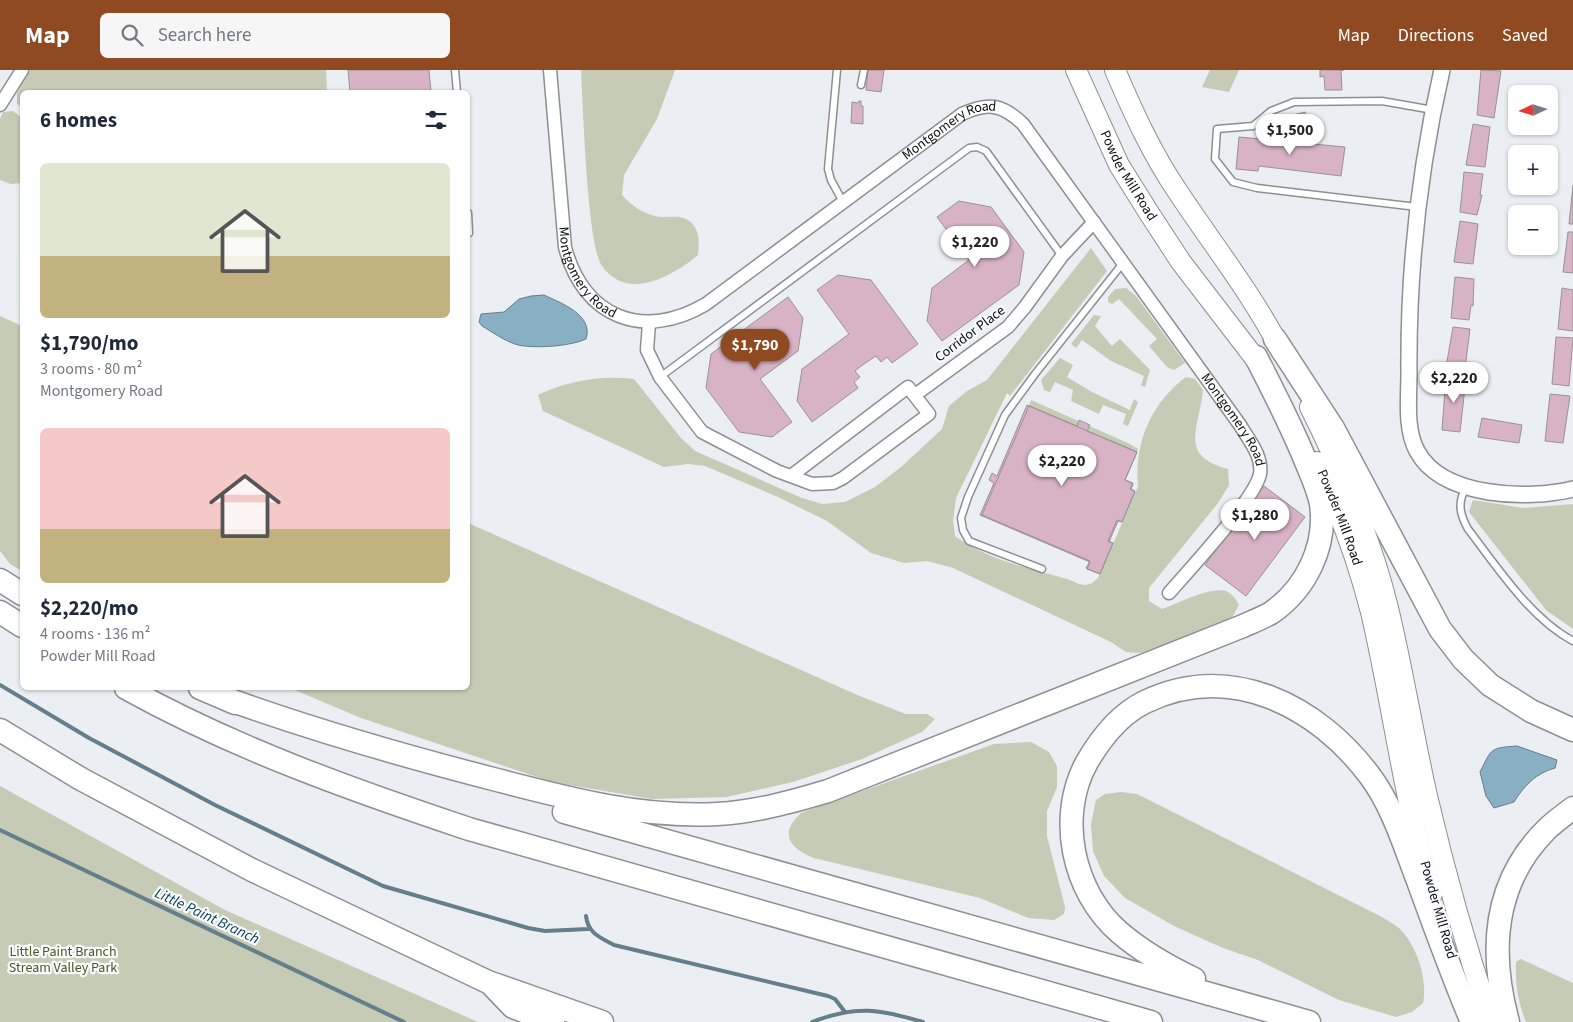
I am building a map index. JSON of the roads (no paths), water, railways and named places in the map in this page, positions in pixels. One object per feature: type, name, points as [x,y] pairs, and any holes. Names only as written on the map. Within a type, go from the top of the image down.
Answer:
[{"type":"highway","points":[[1275,338],[1333,428],[1440,629],[1463,659],[1490,685],[1531,711],[1573,730]]},
{"type":"highway","points":[[222,697],[312,729],[395,754],[587,803],[636,812],[686,815],[750,811],[828,790],[1243,626],[1271,613],[1289,596],[1304,578],[1317,552],[1322,528],[1320,503],[1313,478],[1291,425],[1256,357]]},
{"type":"highway","points":[[0,580],[20,593]]},
{"type":"highway","points":[[0,612],[20,625]]},
{"type":"highway","points":[[1315,1022],[1204,983],[1168,966],[1118,931],[1095,904],[1078,871],[1071,838],[1072,805],[1081,772],[1096,746],[1117,721],[1144,702],[1173,691],[1204,685],[1236,686],[1268,696],[1302,712],[1335,738],[1370,777],[1392,815],[1472,1022]]},
{"type":"highway","points":[[130,690],[207,728],[296,767],[380,799],[460,826],[1151,1022]]},
{"type":"highway","points":[[205,690],[309,736],[392,763],[1309,1022]]},
{"type":"highway","points":[[0,730],[105,792],[252,870],[488,982],[602,1022]]},
{"type":"highway","points":[[1508,1022],[1498,973],[1501,907],[1511,877],[1526,854],[1547,829],[1573,808]]},
{"type":"highway","points":[[488,982],[513,1007],[553,1022]]},
{"type":"main road","name":"Powder Mill Road","points":[[1076,70],[1119,165],[1181,262],[1256,357],[1307,441],[1330,491],[1352,549],[1370,611],[1408,797],[1427,878],[1472,1022]]},
{"type":"main road","name":"Powder Mill Road","points":[[1115,70],[1152,150],[1176,191],[1245,289],[1275,338],[1327,442],[1346,485],[1368,542],[1388,606],[1427,795],[1446,874],[1491,1022]]},
{"type":"street","points":[[0,105],[22,70]]},
{"type":"street","name":"Montgomery Road","points":[[550,70],[564,247],[570,266],[580,284],[592,299],[608,311],[628,319],[649,323],[678,319],[706,304],[962,114],[985,105],[999,107],[1012,113],[1023,124],[1240,425],[1259,460],[1260,474],[1252,494],[1169,593]]},
{"type":"street","points":[[1442,70],[1433,110],[1417,207],[1410,284],[1410,430],[1413,444],[1424,460],[1439,473],[1467,486],[1507,495],[1531,496],[1573,489]]},
{"type":"street","name":"Corridor Place","points":[[915,395],[1008,327],[1025,308],[1062,256],[1094,222]]},
{"type":"street","points":[[649,323],[647,350],[660,376],[702,432],[791,476],[812,484],[833,483],[843,478],[929,414],[908,386],[791,476]]},
{"type":"lane","points":[[455,70],[457,90]]},
{"type":"lane","points":[[837,70],[828,169],[831,180],[843,202]]},
{"type":"lane","points":[[861,85],[864,70]]},
{"type":"lane","points":[[1417,207],[1257,188],[1233,182],[1215,159],[1217,129],[1254,126],[1271,111],[1294,102],[1382,101],[1433,110]]},
{"type":"lane","points":[[660,376],[969,148],[977,146],[986,151],[1062,256]]},
{"type":"lane","points":[[1042,569],[969,541],[963,530],[961,518],[984,459],[1014,402],[1123,263]]},
{"type":"lane","points":[[1467,486],[1460,496],[1460,506],[1462,519],[1468,529],[1539,616],[1556,631],[1573,641]]},
{"type":"water","points":[[544,295],[567,306],[581,317],[587,331],[586,339],[555,346],[524,346],[502,338],[482,326],[479,322],[481,314],[504,312],[519,299]]},
{"type":"water","points":[[1517,746],[1557,760],[1555,768],[1542,773],[1531,781],[1514,802],[1494,808],[1486,796],[1480,772],[1493,751]]},
{"type":"waterway","points":[[0,685],[89,738],[215,805],[383,886],[528,928],[545,931],[588,929]]},
{"type":"waterway","name":"Little Paint Branch","points":[[0,830],[404,1022]]},
{"type":"waterway","points":[[586,916],[592,931],[614,945],[828,996],[835,999],[845,1012]]},
{"type":"waterway","name":"Little Paint Branch","points":[[812,1022],[855,1011],[893,1014],[923,1022]]},
{"type":"park label","name":"Little Paint Branch Stream Valley Park","points":[[63,960]]}]
